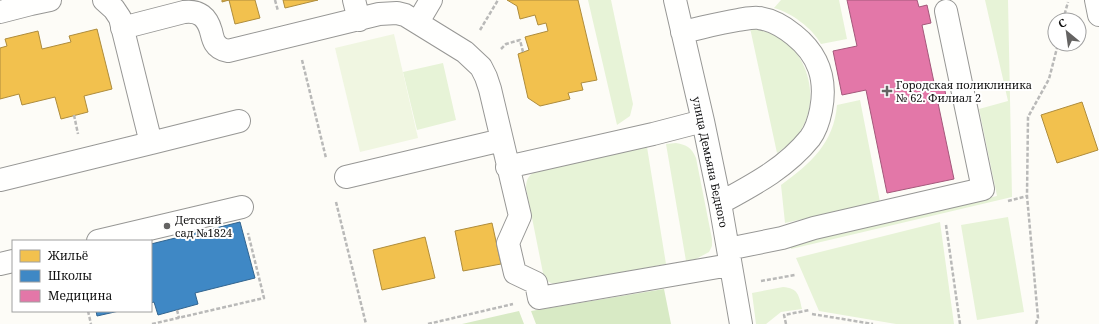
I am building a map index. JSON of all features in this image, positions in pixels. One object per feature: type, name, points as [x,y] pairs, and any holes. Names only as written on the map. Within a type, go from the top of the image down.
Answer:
[{"type":"street","points":[[104,0],[114,9],[120,18],[151,143]]},
{"type":"street","points":[[418,22],[431,0]]},
{"type":"street","name":"улица Демьяна Бедного","points":[[675,0],[720,203],[741,324]]},
{"type":"street","points":[[1096,0],[1099,14]]},
{"type":"street","points":[[0,12],[37,1]]},
{"type":"street","points":[[122,28],[192,11],[200,13],[208,21],[215,43],[221,49],[228,51],[356,10],[379,14],[395,6],[405,15],[465,52],[481,67],[490,89],[507,167],[520,216],[508,243],[516,273],[536,283],[539,298],[729,257],[814,228],[983,189],[946,11]]},
{"type":"street","points":[[682,32],[748,18],[770,20],[784,26],[808,48],[818,63],[822,77],[822,102],[819,121],[811,137],[794,155],[769,176],[720,203]]},
{"type":"street","points":[[0,180],[238,121]]},
{"type":"street","points":[[507,167],[653,134],[703,121]]},
{"type":"street","points":[[346,177],[502,140]]},
{"type":"street","points":[[102,240],[242,207]]},
{"type":"street","points":[[0,264],[12,261]]},
{"type":"path","points":[[477,34],[498,0]]},
{"type":"path","points":[[1065,12],[1068,0]]},
{"type":"path","points":[[497,54],[506,44],[520,40],[523,52]]},
{"type":"path","points":[[1036,324],[1038,318],[1027,196],[1028,117],[1050,79],[1056,52]]},
{"type":"path","points":[[74,115],[79,135]]},
{"type":"path","points":[[152,324],[264,298],[242,207]]},
{"type":"path","points":[[946,223],[960,324]]},
{"type":"path","points":[[758,282],[795,275]]},
{"type":"path","points":[[428,324],[539,298]]},
{"type":"path","points":[[177,310],[179,318]]},
{"type":"path","points":[[88,312],[91,324]]},
{"type":"path","points":[[786,324],[784,315],[811,312],[873,324]]},
{"type":"green space","points":[[588,0],[611,0],[633,104],[630,116],[617,125]]},
{"type":"green space","points":[[781,0],[839,0],[847,39],[821,44],[812,32],[801,22],[788,13],[774,8]]},
{"type":"green space","points":[[985,0],[1008,0],[1012,197],[791,249],[791,247],[817,238],[997,196],[979,109],[1008,101]]},
{"type":"green space","points":[[750,28],[774,35],[792,47],[805,69],[809,81],[810,106],[801,130],[796,137],[777,153]]},
{"type":"green space","points":[[394,34],[418,138],[360,152],[335,48]]},
{"type":"green space","points":[[443,63],[456,120],[417,130],[403,72]]},
{"type":"green space","points":[[860,100],[880,202],[785,223],[781,185],[802,169],[826,141],[835,118],[837,105]]},
{"type":"green space","points":[[676,143],[688,147],[696,158],[712,239],[712,246],[709,252],[696,259],[686,261],[666,144]]},
{"type":"green space","points":[[647,147],[666,264],[558,284],[548,282],[543,273],[526,188],[529,176],[539,170]]},
{"type":"green space","points":[[1008,217],[1024,312],[977,320],[961,225]]},
{"type":"green space","points":[[940,222],[954,324],[896,324],[819,311],[796,258]]},
{"type":"green space","points":[[783,287],[792,289],[797,293],[802,309],[781,312],[766,324],[756,324],[752,293]]},
{"type":"green space","points":[[664,289],[671,324],[536,324],[531,311]]},
{"type":"green space","points":[[519,311],[524,324],[462,324]]},
{"type":"building: Жильё","points":[[229,0],[255,0],[260,18],[235,24]]},
{"type":"building: Жильё","points":[[283,0],[318,0],[285,8]]},
{"type":"building: Жильё","points":[[507,0],[578,0],[597,80],[581,83],[583,90],[568,93],[570,99],[540,106],[528,98],[518,54],[529,50],[525,37],[548,31],[546,23],[538,25],[535,15],[520,19],[517,6]]},
{"type":"building: Жильё","points":[[97,29],[112,89],[84,96],[88,112],[61,119],[55,97],[22,105],[19,94],[0,99],[0,48],[7,46],[5,39],[38,31],[42,49],[71,42],[69,36]]},
{"type":"building: Жильё","points":[[1082,102],[1098,150],[1057,163],[1041,115]]},
{"type":"building: Жильё","points":[[492,223],[501,264],[463,271],[455,231]]},
{"type":"building: Жильё","points":[[425,237],[435,278],[382,290],[373,250]]},
{"type":"building: Школы","points":[[240,222],[255,278],[195,293],[198,304],[158,315],[154,302],[152,303],[152,244]]},
{"type":"building: Школы","points":[[96,312],[115,312],[97,316]]},
{"type":"building: Медицина","points":[[847,0],[917,0],[919,7],[927,5],[931,23],[922,25],[935,87],[944,85],[947,102],[938,103],[954,179],[887,193],[866,90],[842,95],[833,51],[857,46]]},
{"type":"place","name":"Городская поликлиника № 62. Филиал 2","points":[[887,91]]},
{"type":"place","name":"Детский сад №1824","points":[[167,226]]}]
